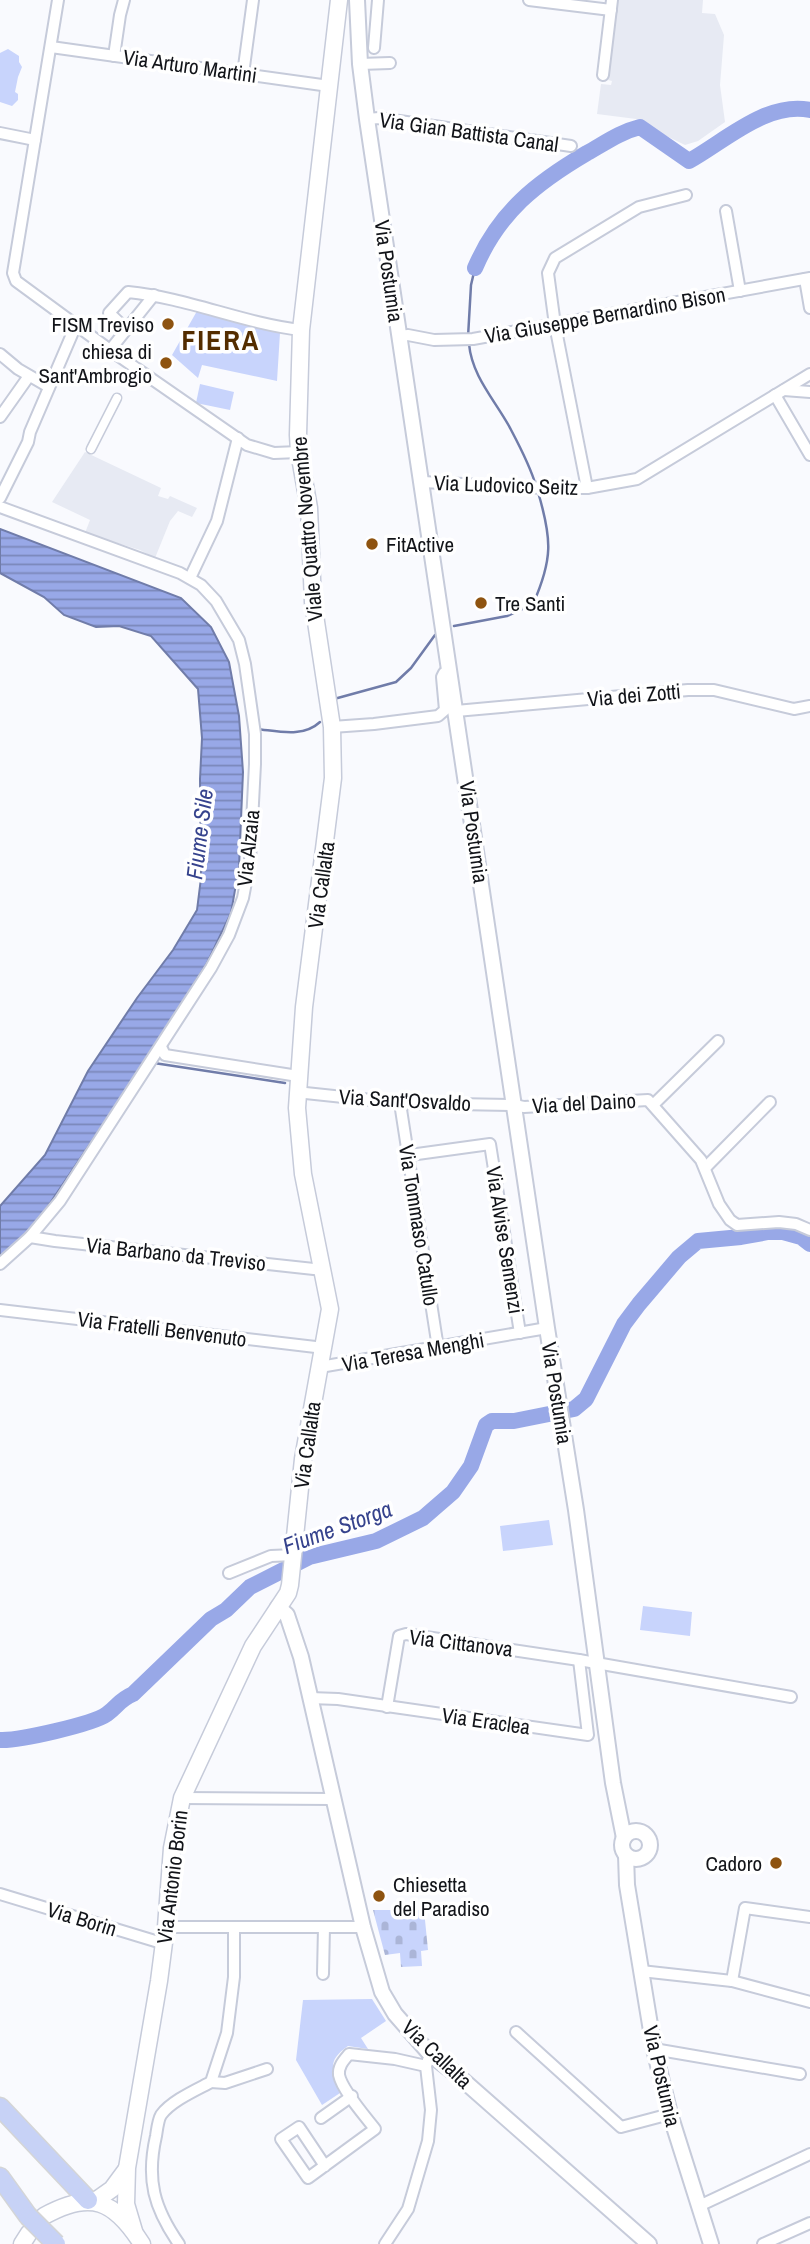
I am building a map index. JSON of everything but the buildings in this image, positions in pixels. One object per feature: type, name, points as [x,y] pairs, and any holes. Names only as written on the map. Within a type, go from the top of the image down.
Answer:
[{"type":"highway","points":[[0,2107],[92,2200]]},
{"type":"highway","points":[[0,2177],[31,2227]]},
{"type":"highway","points":[[0,2199],[31,2227],[56,2244]]},
{"type":"main road","name":"Viale Quattro Novembre","points":[[332,727],[313,602],[309,508],[299,452],[301,330],[339,0]]},
{"type":"main road","name":"Via Callalta","points":[[278,1607],[288,1593],[291,1579],[303,1460],[330,1308],[300,1154],[297,1084],[304,1007],[328,831],[333,778],[332,727]]},
{"type":"main road","name":"Via Antonio Borin","points":[[138,2237],[125,2192],[127,2168],[165,1936],[172,1848],[182,1798],[253,1646],[278,1607]]},
{"type":"main road","points":[[31,2227],[60,2207],[92,2200],[112,2189],[127,2168]]},
{"type":"main road","points":[[92,2200],[106,2205],[138,2237]]},
{"type":"street","points":[[58,0],[13,274],[16,281],[247,445],[274,453],[299,452]]},
{"type":"street","points":[[114,56],[124,0]]},
{"type":"street","points":[[243,74],[253,0]]},
{"type":"street","name":"Via Postumia","points":[[357,0],[360,64],[367,119],[594,1639],[595,1663],[615,1797],[630,1834]]},
{"type":"street","points":[[373,48],[378,0]]},
{"type":"street","points":[[529,0],[611,5],[603,75]]},
{"type":"street","name":"Via Arturo Martini","points":[[51,47],[328,86]]},
{"type":"street","points":[[360,64],[390,63]]},
{"type":"street","name":"Via Gian Battista Canal","points":[[367,119],[379,118],[571,146]]},
{"type":"street","points":[[0,133],[36,140]]},
{"type":"street","points":[[587,488],[555,325],[548,273],[555,258],[639,207],[686,195]]},
{"type":"street","points":[[726,211],[740,291]]},
{"type":"street","points":[[808,278],[810,308]]},
{"type":"street","name":"Via Giuseppe Bernardino Bison","points":[[399,336],[435,340],[467,339],[808,278]]},
{"type":"street","points":[[126,329],[109,313],[128,292],[195,304],[281,328],[301,330]]},
{"type":"street","points":[[110,350],[154,295]]},
{"type":"street","points":[[0,498],[28,442],[76,325]]},
{"type":"street","points":[[0,354],[49,387]]},
{"type":"street","name":"Via Ludovico Seitz","points":[[422,482],[587,488],[637,479],[810,374]]},
{"type":"street","points":[[0,417],[29,376]]},
{"type":"street","points":[[810,391],[780,393],[810,455]]},
{"type":"street","points":[[91,449],[117,398]]},
{"type":"street","points":[[190,578],[217,522],[239,438]]},
{"type":"street","name":"Via Alzaia","points":[[0,507],[190,578],[201,585],[216,601],[239,640],[254,729],[250,862],[243,898],[229,935],[161,1047],[60,1201],[30,1237],[0,1264]]},
{"type":"street","points":[[332,727],[438,716],[444,710],[442,677],[450,671]]},
{"type":"street","name":"Via dei Zotti","points":[[456,711],[688,690],[714,690],[793,709],[810,706]]},
{"type":"street","name":"Via del Daino","points":[[514,1105],[524,1107],[644,1101],[718,1041]]},
{"type":"street","name":"Via Sant'Osvaldo","points":[[161,1047],[166,1055],[400,1103],[514,1105]]},
{"type":"street","name":"Via del Daino","points":[[644,1101],[706,1167],[724,1215],[737,1224],[779,1222],[796,1224],[810,1230]]},
{"type":"street","points":[[706,1167],[770,1102]]},
{"type":"street","name":"Via Tommaso Catullo","points":[[400,1103],[438,1348]]},
{"type":"street","name":"Via Alvise Semenzi","points":[[410,1156],[490,1144],[520,1333]]},
{"type":"street","name":"Via Barbano da Treviso","points":[[30,1237],[323,1269]]},
{"type":"street","name":"Via Fratelli Benvenuto","points":[[0,1310],[324,1348]]},
{"type":"street","name":"Via Teresa Menghi","points":[[320,1367],[547,1328]]},
{"type":"street","points":[[229,1573],[271,1556],[294,1556]]},
{"type":"street","name":"Via Callalta","points":[[278,1607],[287,1615],[291,1624],[363,1927],[382,1992],[428,2060],[456,2074],[649,2244]]},
{"type":"street","name":"Via Cittanova","points":[[387,1707],[399,1636],[402,1634],[595,1663]]},
{"type":"street","name":"Via Eraclea","points":[[310,1698],[338,1699],[588,1735],[579,1660]]},
{"type":"street","points":[[595,1663],[791,1697]]},
{"type":"street","points":[[182,1798],[332,1799]]},
{"type":"street","name":"Via Postumia","points":[[630,1834],[645,1833],[649,1839],[649,1851],[635,1877],[631,1904]]},
{"type":"street","name":"Via Postumia","points":[[630,1834],[622,1848],[626,1856],[654,2049],[670,2114],[711,2244]]},
{"type":"street","points":[[626,1856],[635,1859],[644,1857]]},
{"type":"street","name":"Via Borin","points":[[0,1894],[165,1936],[234,1927],[363,1927]]},
{"type":"street","points":[[732,1981],[745,1908],[810,1917]]},
{"type":"street","points":[[211,2082],[226,2033],[234,1977],[234,1927]]},
{"type":"street","points":[[323,1974],[324,1927]]},
{"type":"street","points":[[641,1970],[732,1981],[810,2002]]},
{"type":"street","points":[[516,2032],[621,2127],[670,2114]]},
{"type":"street","points":[[654,2049],[800,2074]]},
{"type":"street","points":[[325,2166],[299,2127],[281,2139],[308,2178],[325,2166],[375,2129],[339,2074],[341,2063],[349,2054],[428,2060],[431,2110],[428,2141],[408,2209],[385,2244]]},
{"type":"street","points":[[179,2244],[165,2224],[154,2199],[151,2155],[160,2115],[185,2095],[211,2082],[225,2082],[267,2069]]},
{"type":"street","points":[[321,2118],[352,2096]]},
{"type":"street","points":[[699,2206],[810,2154]]},
{"type":"street","points":[[763,2244],[810,2223]]},
{"type":"shaded area","points":[[617,0],[703,0],[702,13],[715,14],[724,35],[720,85],[725,122],[698,141],[685,145],[648,127],[634,125],[644,120],[597,114],[601,84],[611,85],[612,81],[608,80]]},
{"type":"shaded area","points":[[85,452],[161,488],[158,496],[168,499],[170,496],[197,508],[192,517],[178,511],[170,521],[155,558],[140,550],[85,533],[90,520],[52,502]]},
{"type":"shaded area","points":[[0,529],[181,598],[211,627],[229,662],[239,716],[243,772],[239,867],[231,913],[207,963],[145,1062],[38,1221],[0,1259],[0,1206],[45,1155],[88,1071],[173,950],[197,910],[201,878],[202,738],[198,689],[151,636],[119,626],[96,627],[64,615],[44,597],[0,573]]},
{"type":"green space","points":[[8,49],[19,56],[22,67],[15,92],[18,94],[18,100],[12,106],[0,102],[0,53]]},
{"type":"green space","points":[[197,311],[280,333],[277,381],[202,365],[198,378],[172,355]]},
{"type":"green space","points":[[200,384],[234,392],[230,410],[196,403]]},
{"type":"green space","points":[[549,1520],[553,1545],[503,1551],[500,1526]]},
{"type":"green space","points":[[643,1606],[692,1612],[690,1636],[640,1630]]},
{"type":"green space","points":[[373,1910],[424,1910],[428,1950],[421,1951],[422,1966],[401,1967],[400,1953],[385,1955]]},
{"type":"green space","points":[[372,1999],[386,2021],[361,2038],[368,2049],[348,2046],[336,2057],[334,2072],[343,2091],[322,2105],[296,2060],[303,2000]]},
{"type":"waterway","points":[[475,268],[495,231],[535,188],[619,135],[640,127],[689,161],[762,117],[778,111],[810,110]]},
{"type":"waterway","points":[[468,337],[471,285],[475,268]]},
{"type":"waterway","points":[[469,344],[474,367],[517,440],[536,486]]},
{"type":"waterway","points":[[454,626],[507,616],[533,604],[544,574],[548,549],[546,523],[538,492]]},
{"type":"waterway","points":[[334,699],[396,682],[411,668],[435,635]]},
{"type":"waterway","points":[[256,729],[298,732],[320,722]]},
{"type":"waterway","points":[[154,1063],[285,1083]]},
{"type":"waterway","name":"Fiume Storga","points":[[0,1740],[55,1731],[107,1714],[133,1694],[211,1619],[226,1610],[250,1587],[309,1557],[376,1541],[423,1518],[453,1492],[471,1466],[486,1425],[492,1421],[514,1421],[574,1409],[586,1399],[624,1324],[679,1257],[698,1241],[783,1232],[801,1237],[810,1244]]},
{"type":"place","name":"FISM Treviso","points":[[168,324]]},
{"type":"place","name":"chiesa di Sant'Ambrogio","points":[[166,363]]},
{"type":"place","name":"FitActive","points":[[372,544]]},
{"type":"place","name":"Tre Santi","points":[[481,603]]},
{"type":"place","name":"Cadoro","points":[[776,1863]]},
{"type":"place","name":"Chiesetta del Paradiso","points":[[379,1896]]},
{"type":"district","name":"FIERA","points":[[221,340]]},
{"type":"water label","name":"Fiume Sile","points":[[199,834]]}]
